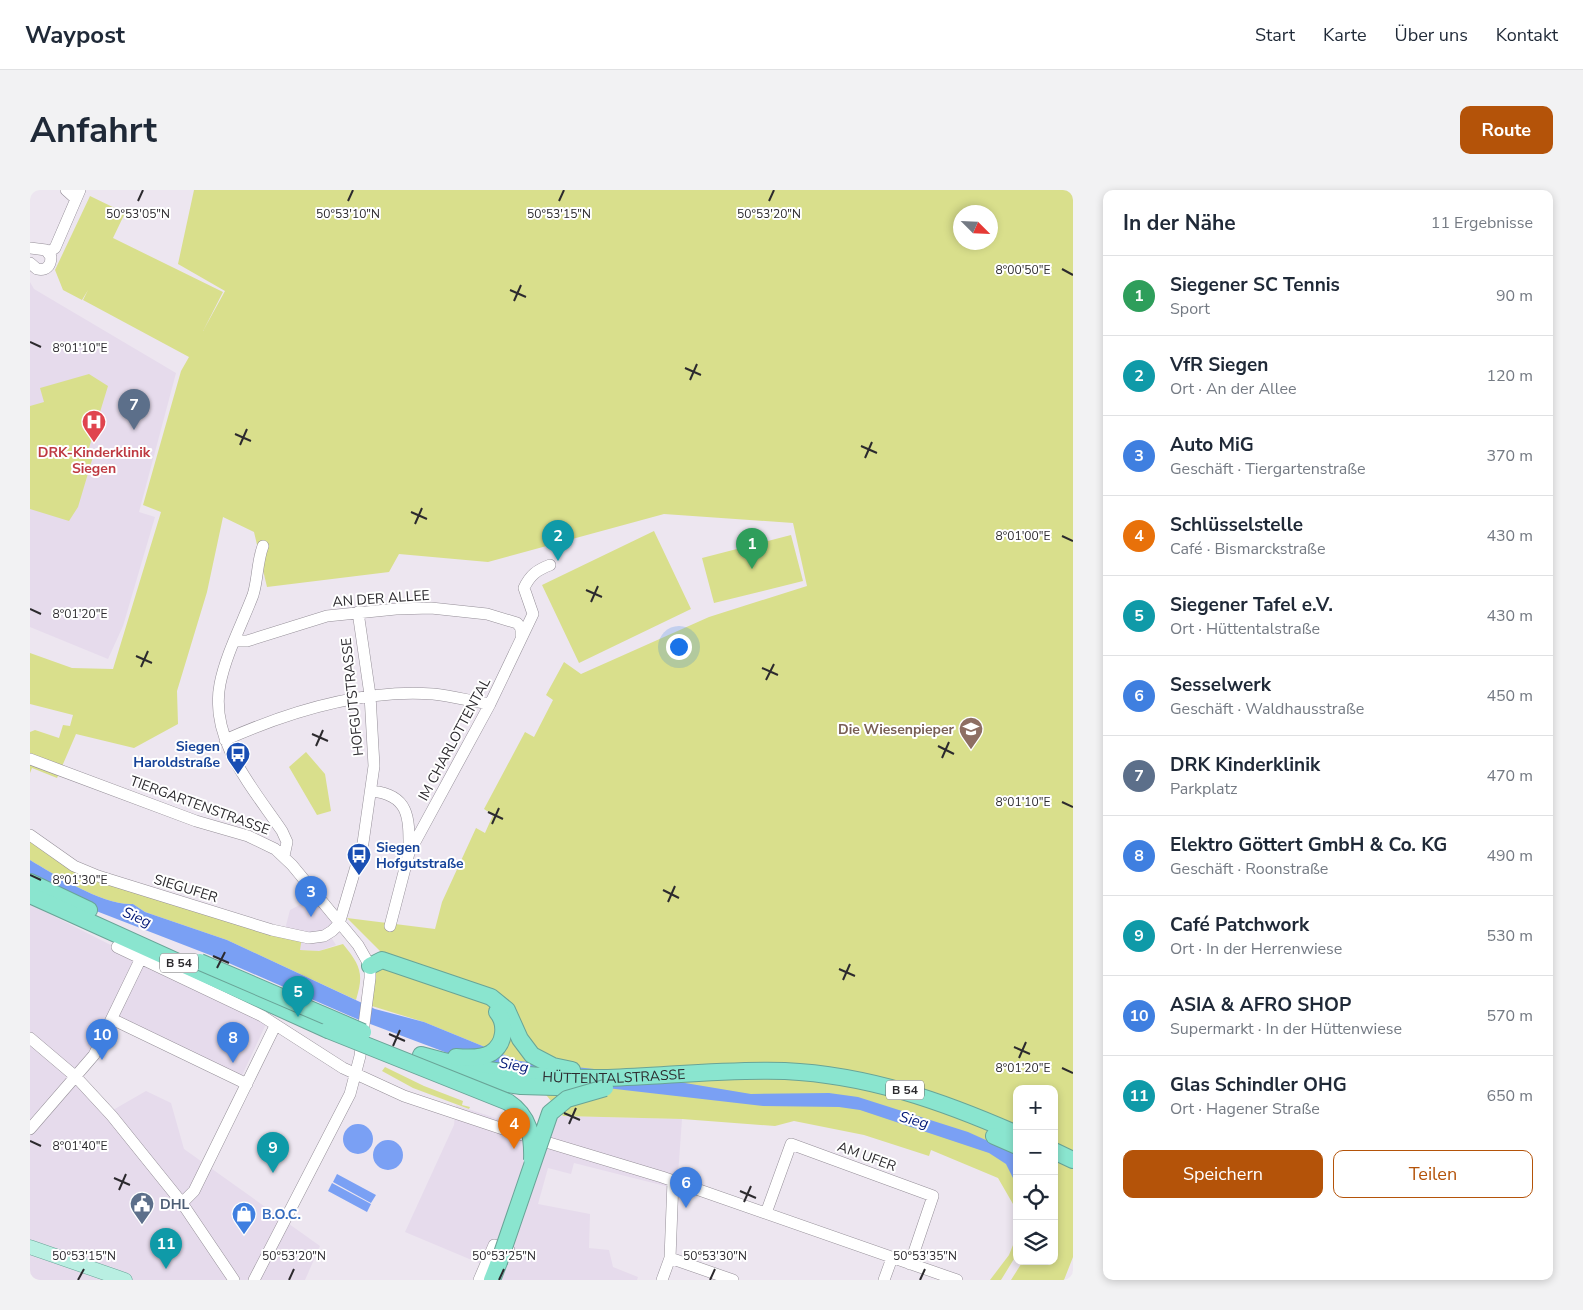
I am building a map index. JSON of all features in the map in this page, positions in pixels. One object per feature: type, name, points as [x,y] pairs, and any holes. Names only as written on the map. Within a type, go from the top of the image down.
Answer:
[{"type":"highway","name":"HÜTTENTALSTRASSE","points":[[30,882],[250,985],[425,1062]]},
{"type":"highway","name":"HÜTTENTALSTRASSE","points":[[30,895],[328,1030],[484,1081],[522,1086],[607,1083],[757,1082],[848,1088],[923,1107],[1013,1144]]},
{"type":"highway","points":[[370,966],[382,960],[492,997],[507,1010],[510,1030],[538,1060],[607,1083]]},
{"type":"highway","points":[[425,1062],[467,1058],[492,1053],[510,1030]]},
{"type":"highway","points":[[425,1062],[514,1106],[528,1124],[532,1160]]},
{"type":"highway","name":"HÜTTENTALSTRASSE","points":[[607,1083],[743,1071],[786,1071],[849,1078],[927,1097],[1013,1132]]},
{"type":"highway","points":[[492,1280],[514,1219],[532,1160],[547,1120],[554,1108],[567,1099],[607,1083]]},
{"type":"highway","points":[[1058,1153],[1073,1160]]},
{"type":"highway","points":[[1058,1165],[1073,1172]]},
{"type":"main road","points":[[30,1247],[126,1280]]},
{"type":"street","points":[[49,252],[55,248],[78,195],[66,190]]},
{"type":"street","points":[[30,248],[49,252]]},
{"type":"street","points":[[30,263],[37,269],[46,269],[51,262],[49,252]]},
{"type":"street","points":[[262,546],[254,592],[224,669],[218,698],[219,721],[225,740],[287,842],[284,856]]},
{"type":"street","points":[[522,636],[533,614],[524,588],[528,579],[538,569],[550,565]]},
{"type":"street","name":"AN DER ALLEE","points":[[235,641],[247,641],[327,616],[358,612],[431,608],[487,614],[517,623],[521,628],[522,636]]},
{"type":"street","name":"HOFGUTSTRASSE","points":[[339,924],[363,843],[372,791],[374,742],[370,696],[358,612]]},
{"type":"street","name":"IM CHARLOTTENTAL","points":[[390,926],[409,853],[490,704],[518,650],[522,636]]},
{"type":"street","points":[[225,740],[322,706],[370,696],[433,694],[490,704]]},
{"type":"street","name":"TIERGARTENSTRASSE","points":[[30,759],[196,821],[248,836],[266,844],[284,856],[358,945],[370,966]]},
{"type":"street","name":"IM CHARLOTTENTAL","points":[[372,791],[383,792],[400,802],[408,814],[409,853]]},
{"type":"street","name":"SIEGUFER","points":[[30,835],[86,872],[272,930],[302,937],[318,938],[329,934],[339,924]]},
{"type":"street","points":[[117,947],[262,1016],[343,1068],[418,1101],[673,1181],[957,1280]]},
{"type":"street","points":[[30,1129],[94,1055],[141,958]]},
{"type":"street","points":[[254,1280],[338,1120],[357,1074],[369,989],[370,966]]},
{"type":"street","points":[[112,1019],[247,1084]]},
{"type":"street","points":[[182,1203],[194,1191],[275,1026]]},
{"type":"street","points":[[30,1038],[76,1078],[112,1116],[182,1203],[234,1280]]},
{"type":"street","points":[[479,1280],[494,1245],[509,1251],[543,1140]]},
{"type":"street","name":"AM UFER","points":[[766,1213],[791,1144],[933,1196],[910,1264]]},
{"type":"street","points":[[662,1280],[670,1258],[673,1181]]},
{"type":"street","points":[[670,1258],[733,1280]]},
{"type":"street","points":[[884,1280],[892,1258]]},
{"type":"shaded area","name":"DRK-Kinderklinik Siegen","points":[[30,282],[34,289],[176,373],[139,512],[155,517],[123,626],[108,659],[30,627]]},
{"type":"shaded area","points":[[317,896],[339,924],[329,934],[336,945],[319,951],[300,950],[284,933],[290,910]]},
{"type":"shaded area","points":[[30,904],[266,1024],[239,1082],[113,1021],[79,1076],[113,1110],[146,1091],[171,1103],[184,1149],[320,1246],[305,1280],[30,1280]]},
{"type":"shaded area","points":[[456,1105],[514,1124],[516,1119],[535,1125],[563,1116],[682,1119],[677,1189],[574,1163],[571,1174],[548,1168],[538,1204],[590,1214],[589,1248],[609,1250],[613,1267],[638,1277],[637,1280],[480,1280],[486,1266],[405,1232],[454,1125]]},
{"type":"green space","points":[[194,190],[1073,190],[1073,1257],[1064,1280],[1011,1280],[1020,1265],[1058,1265],[1058,1085],[1013,1085],[1013,1204],[998,1178],[931,1150],[929,1156],[864,1135],[794,1121],[775,1126],[682,1119],[563,1116],[519,1061],[424,1022],[362,1003],[380,951],[347,918],[435,929],[442,902],[476,828],[485,833],[493,815],[484,809],[525,732],[534,737],[553,700],[546,695],[564,662],[581,674],[709,617],[807,586],[793,523],[664,514],[488,562],[399,554],[389,572],[267,587],[254,532],[223,517],[207,592],[177,691],[178,724],[134,748],[76,734],[57,778],[32,768],[30,773],[30,732],[35,730],[59,738],[63,725],[70,726],[73,715],[30,704],[30,653],[72,668],[113,669],[161,512],[143,505],[181,371],[189,357],[83,300],[88,290],[82,300],[63,290],[55,270],[90,196],[125,213],[113,238],[223,292],[203,331],[225,291],[178,264]]},
{"type":"green space","points":[[89,374],[108,386],[89,448],[95,450],[78,507],[69,521],[30,509],[30,406],[44,402],[40,388]]},
{"type":"green space","points":[[654,531],[691,609],[579,663],[542,585]]},
{"type":"green space","points":[[791,535],[803,581],[714,603],[702,558]]},
{"type":"green space","points":[[306,752],[325,774],[331,811],[317,815],[289,767]]},
{"type":"green space","points":[[30,835],[64,859],[302,937],[300,950],[319,951],[343,944],[354,958],[359,970],[360,983],[356,1000],[227,940],[145,912],[133,904],[108,900],[80,888],[30,860]]},
{"type":"green space","points":[[385,1067],[424,1086],[463,1101],[462,1105],[470,1107],[469,1109],[413,1088],[382,1071]]},
{"type":"green space","points":[[1013,1245],[1013,1260],[1001,1280],[990,1280],[1009,1255]]},
{"type":"water","name":"Sieg","points":[[30,860],[94,895],[121,903],[133,904],[145,912],[227,940],[375,1009],[424,1022],[519,1061],[613,1071],[751,1094],[829,1093],[858,1097],[968,1132],[1013,1152],[1013,1178],[1006,1164],[989,1153],[860,1110],[839,1107],[763,1106],[511,1077],[357,1019],[215,957],[91,909],[30,873]]},
{"type":"water","points":[[358,1124],[369,1128],[373,1139],[369,1150],[358,1154],[347,1150],[343,1139],[347,1128]]},
{"type":"water","points":[[388,1140],[399,1144],[403,1155],[399,1166],[388,1170],[377,1166],[373,1155],[377,1144]]},
{"type":"water","points":[[337,1174],[376,1195],[371,1203],[333,1182]]},
{"type":"water","points":[[332,1183],[371,1204],[367,1212],[328,1191]]},
{"type":"place","name":"DRK Kinderklinik","points":[[134,430]]},
{"type":"place","name":"DRK-Kinderklinik Siegen","points":[[94,443]]},
{"type":"place","name":"VfR Siegen","points":[[558,561]]},
{"type":"place","name":"Siegener SC Tennis","points":[[752,569]]},
{"type":"place","name":"Die Wiesenpieper","points":[[971,750]]},
{"type":"place","name":"Siegen Haroldstraße","points":[[238,775]]},
{"type":"place","name":"Siegen Hofgutstraße","points":[[359,876]]},
{"type":"place","name":"Auto MiG","points":[[311,917]]},
{"type":"place","name":"Siegener Tafel e.V.","points":[[298,1017]]},
{"type":"place","name":"ASIA & AFRO SHOP","points":[[102,1060]]},
{"type":"place","name":"Elektro Göttert GmbH & Co. KG","points":[[233,1063]]},
{"type":"place","name":"Schlüsselstelle","points":[[514,1149]]},
{"type":"place","name":"Café Patchwork","points":[[273,1173]]},
{"type":"place","name":"Sesselwerk","points":[[686,1208]]},
{"type":"place","name":"DHL","points":[[142,1225]]},
{"type":"place","name":"B.O.C.","points":[[244,1235]]},
{"type":"place","name":"Glas Schindler OHG","points":[[166,1269]]}]
